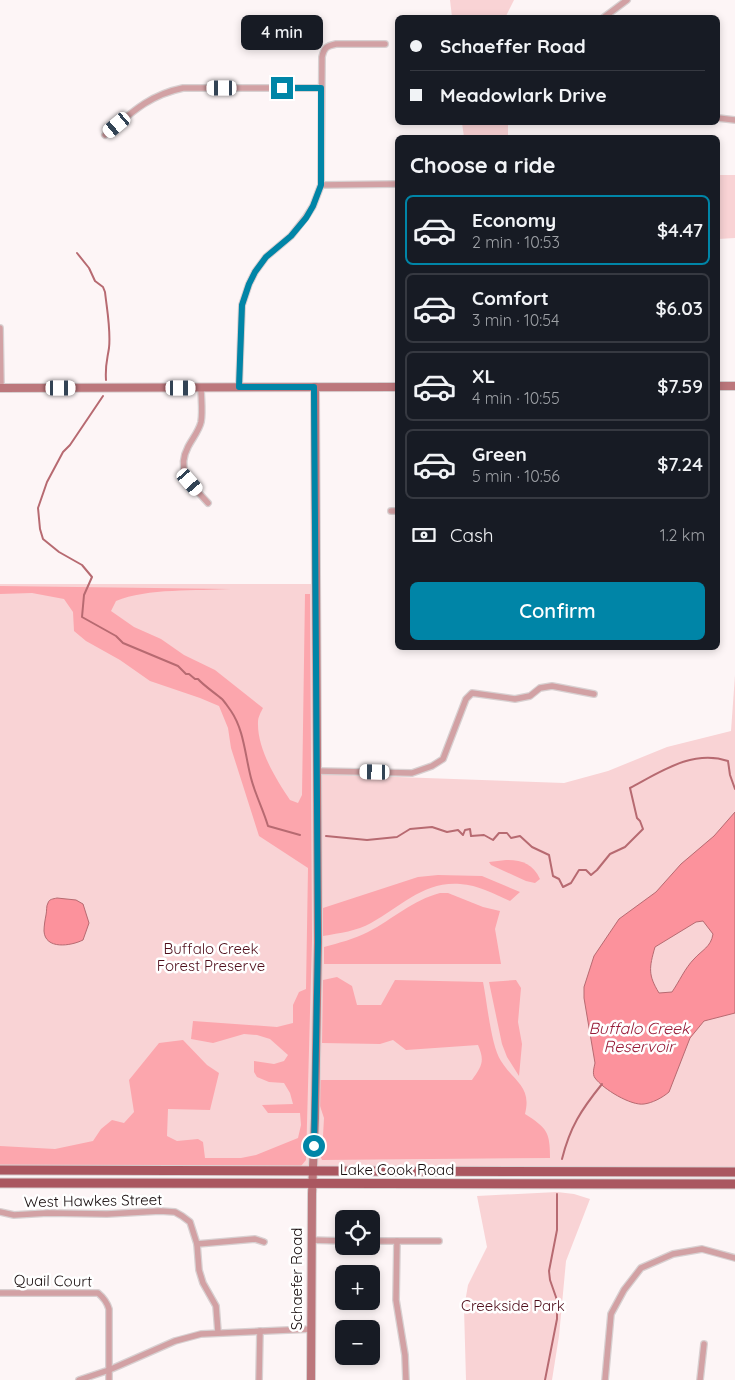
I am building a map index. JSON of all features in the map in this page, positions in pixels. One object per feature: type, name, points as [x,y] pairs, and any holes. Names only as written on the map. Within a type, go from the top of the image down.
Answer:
[{"type":"main road","name":"Lake Cook Road","points":[[0,1170],[312,1178],[735,1184]]},
{"type":"main road","name":"Lake Cook Road","points":[[0,1183],[735,1172]]},
{"type":"street","points":[[607,15],[628,0]]},
{"type":"street","points":[[239,387],[242,305],[249,284],[266,257],[291,236],[306,218],[321,185],[323,51],[329,45],[336,44],[385,44]]},
{"type":"street","points":[[105,135],[141,105],[172,90],[183,88],[321,88]]},
{"type":"street","points":[[720,118],[735,120]]},
{"type":"street","points":[[321,185],[395,184]]},
{"type":"street","points":[[0,328],[1,388],[395,387]]},
{"type":"street","points":[[720,386],[735,386]]},
{"type":"street","points":[[201,387],[201,422],[187,449],[182,465],[183,471],[190,482],[208,503]]},
{"type":"street","name":"Schaefer Road","points":[[310,1380],[312,1178],[315,1124],[318,942],[314,387]]},
{"type":"street","points":[[317,771],[412,773],[432,766],[443,759],[466,700],[472,693],[515,700],[530,696],[540,688],[552,686],[594,694]]},
{"type":"street","name":"West Hawkes Street","points":[[0,1212],[14,1215],[175,1212],[190,1222],[197,1244],[199,1270],[203,1283],[216,1306],[218,1332]]},
{"type":"street","points":[[197,1244],[255,1239],[264,1242]]},
{"type":"street","points":[[311,1240],[335,1240]]},
{"type":"street","points":[[380,1241],[438,1241]]},
{"type":"street","points":[[397,1242],[396,1300],[406,1380]]},
{"type":"street","points":[[605,1380],[611,1314],[624,1290],[641,1268],[673,1254],[702,1249],[735,1258]]},
{"type":"street","name":"Quail Court","points":[[0,1293],[98,1293],[104,1299],[109,1309],[110,1370]]},
{"type":"street","points":[[79,1380],[110,1370],[175,1342],[201,1334],[311,1329]]},
{"type":"street","points":[[259,1380],[260,1331]]},
{"type":"street","points":[[700,1380],[704,1344]]},
{"type":"street","points":[[109,1380],[110,1370]]},
{"type":"green space","points":[[450,0],[514,0],[506,15],[452,15]]},
{"type":"green space","points":[[462,125],[508,125],[508,135],[464,135]]},
{"type":"green space","points":[[720,175],[735,175],[735,238],[720,239]]},
{"type":"green space","name":"Buffalo Creek Forest Preserve","points":[[0,584],[312,584],[313,774],[564,783],[608,771],[667,747],[731,731],[735,675],[735,1167],[0,1167]]},
{"type":"green space","name":"Creekside Park","points":[[557,1192],[574,1194],[590,1199],[566,1261],[559,1336],[552,1380],[466,1380],[464,1308],[468,1285],[487,1247],[477,1196]]},
{"type":"shaded area","points":[[0,586],[231,589],[142,594],[116,601],[111,611],[134,627],[161,639],[184,655],[215,670],[263,708],[258,722],[264,753],[273,773],[290,800],[298,803],[302,795],[305,594],[310,594],[312,939],[306,1160],[301,1166],[0,1165],[0,1146],[55,1149],[93,1141],[101,1129],[112,1120],[124,1123],[134,1112],[129,1080],[159,1043],[183,1040],[207,1065],[219,1073],[210,1110],[168,1109],[167,1136],[177,1141],[198,1139],[203,1142],[205,1158],[241,1158],[256,1155],[298,1138],[301,1125],[300,1113],[268,1113],[262,1105],[293,1104],[290,1093],[284,1083],[269,1082],[257,1077],[254,1072],[254,1061],[274,1064],[284,1061],[288,1055],[270,1039],[257,1035],[244,1034],[213,1043],[191,1039],[193,1021],[277,1027],[293,1023],[293,1005],[299,992],[306,989],[308,868],[259,836],[231,748],[228,728],[219,706],[150,681],[120,660],[86,641],[74,631],[73,612],[64,599],[32,593],[0,594]]},
{"type":"shaded area","points":[[517,861],[530,866],[540,879],[535,883],[526,881],[491,865],[489,862]]},
{"type":"shaded area","points":[[438,875],[482,876],[520,892],[510,901],[473,886],[447,884],[413,896],[366,926],[323,936],[323,908],[418,877]]},
{"type":"shaded area","points":[[440,893],[448,893],[483,907],[500,911],[495,929],[501,964],[324,964],[324,947],[363,934],[421,900]]},
{"type":"shaded area","points":[[337,977],[352,986],[357,1005],[381,1005],[395,980],[483,982],[492,1034],[498,1054],[506,1068],[524,1090],[527,1105],[525,1114],[543,1127],[548,1136],[550,1158],[322,1160],[320,1155],[324,1118],[320,1106],[320,1080],[472,1080],[480,1067],[482,1059],[478,1045],[406,1050],[393,1040],[380,1044],[322,1043],[323,980]]},
{"type":"shaded area","points":[[516,980],[521,988],[518,1022],[522,1044],[519,1076],[507,1057],[502,1044],[489,982]]},
{"type":"water","name":"Buffalo Creek Reservoir","points":[[735,812],[735,1013],[704,1021],[690,1038],[669,1092],[657,1100],[644,1104],[625,1100],[611,1092],[594,1076],[595,1063],[584,998],[584,987],[594,956],[619,919],[656,892],[681,864],[714,836]],"holes":[[[703,921],[713,934],[708,945],[691,963],[672,992],[659,993],[651,976],[655,947],[696,922]]]},
{"type":"water","points":[[57,898],[76,900],[83,904],[89,923],[83,940],[72,944],[59,945],[54,944],[45,937],[47,904],[50,900]]},
{"type":"waterway","points":[[77,253],[89,268],[95,281],[103,287],[105,292],[110,334],[106,380]]},
{"type":"waterway","points":[[103,396],[70,445],[63,452],[47,482],[38,508],[43,539],[59,552],[82,565],[92,577],[84,595],[82,617],[116,636],[123,643],[178,666],[186,674],[198,679],[223,700],[239,726],[253,784],[268,826],[300,835]]},
{"type":"waterway","points":[[326,836],[367,840],[397,837],[410,829],[432,827],[447,832],[458,830],[463,835],[465,830],[470,829],[471,836],[484,835],[493,840],[499,833],[507,833],[511,838],[520,836],[532,847],[549,855],[553,876],[559,879],[563,887],[571,883],[579,870],[586,870],[591,875],[610,854],[625,847],[643,829],[637,818],[630,788],[677,764],[702,758],[715,758],[728,761],[735,789]]},
{"type":"waterway","points":[[562,1159],[577,1119],[602,1084]]},
{"type":"waterway","points":[[545,1380],[557,1319],[557,1300],[549,1271],[557,1230],[557,1194]]},
{"type":"route","points":[[282,88],[321,88],[321,185],[306,218],[291,236],[266,257],[249,284],[242,305],[239,387],[314,387],[318,942],[314,1146]]}]
